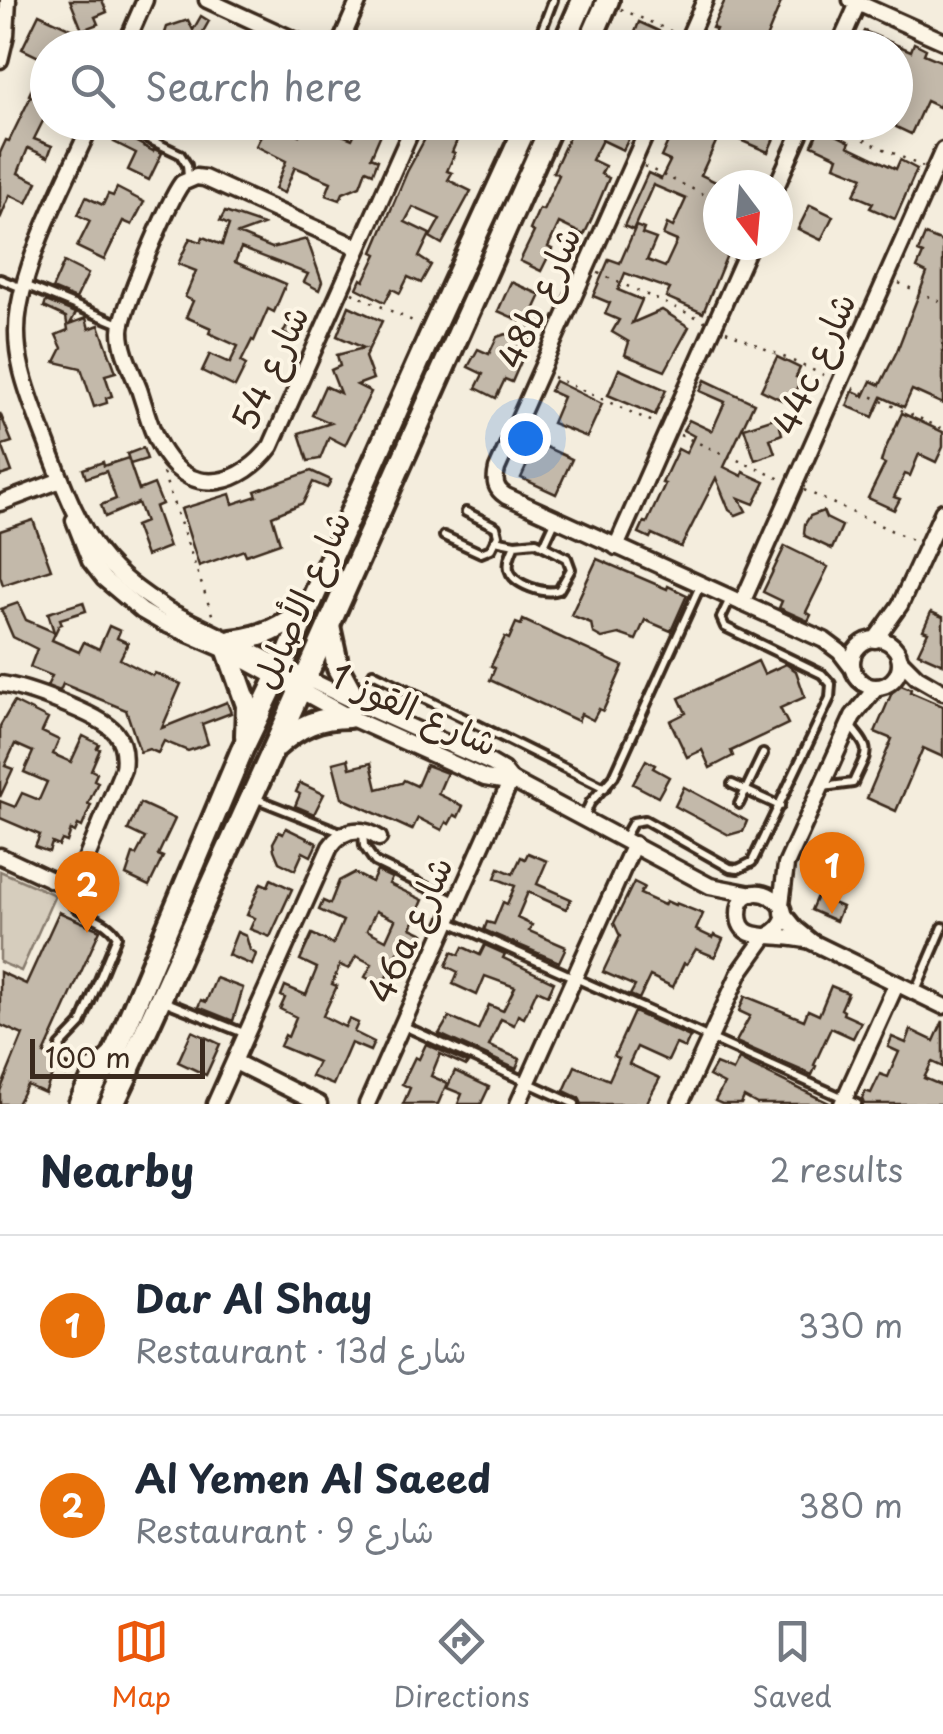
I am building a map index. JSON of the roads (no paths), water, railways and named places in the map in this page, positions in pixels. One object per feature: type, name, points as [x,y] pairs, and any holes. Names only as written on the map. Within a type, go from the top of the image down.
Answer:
[{"type":"highway","points":[[82,1104],[96,1076],[119,1065]]},
{"type":"main road","points":[[570,30],[583,0]]},
{"type":"main road","points":[[594,30],[607,1]]},
{"type":"main road","name":"شارع الأصايل","points":[[112,1104],[119,1065],[242,750],[520,140]]},
{"type":"main road","name":"شارع الأصايل","points":[[93,1104],[160,1000],[545,140]]},
{"type":"main road","points":[[242,750],[246,704],[227,642],[268,634],[311,604]]},
{"type":"main road","points":[[272,751],[304,726],[353,710],[338,668],[329,624]]},
{"type":"main road","points":[[119,1065],[128,1086],[123,1104]]},
{"type":"street","points":[[0,60],[8,0]]},
{"type":"street","points":[[132,30],[145,0]]},
{"type":"street","points":[[207,0],[273,30]]},
{"type":"street","points":[[346,30],[358,0]]},
{"type":"street","points":[[692,30],[705,0]]},
{"type":"street","points":[[844,30],[854,2],[943,41]]},
{"type":"street","name":"شارع القوز 1","points":[[84,140],[34,256],[17,324],[24,380],[90,561],[121,595],[162,622],[227,642],[353,710],[492,763],[511,780],[710,886],[756,893]]},
{"type":"street","name":"شارع 54","points":[[121,324],[124,351],[163,452],[174,466],[204,482],[244,473],[260,461],[276,436],[407,140]]},
{"type":"street","name":"48b شارع","points":[[556,519],[506,496],[497,488],[496,475],[643,140]]},
{"type":"street","points":[[784,170],[797,140]]},
{"type":"street","name":"44c شارع","points":[[736,600],[794,486],[943,150]]},
{"type":"street","points":[[121,324],[177,189],[188,178],[204,178],[359,248]]},
{"type":"street","points":[[616,547],[743,260]]},
{"type":"street","points":[[0,503],[61,480]]},
{"type":"street","points":[[680,1104],[740,972],[767,936],[780,927],[786,865],[851,721],[898,672],[896,628],[900,605],[943,512]]},
{"type":"street","points":[[556,519],[824,640],[840,652],[868,686],[937,689]]},
{"type":"street","points":[[851,721],[855,654],[900,605]]},
{"type":"street","points":[[824,640],[870,641],[892,646],[911,672],[937,689]]},
{"type":"street","points":[[0,684],[35,693],[106,725],[116,733],[124,756],[75,879],[62,883],[0,856]]},
{"type":"street","name":"46a شارع","points":[[367,1104],[511,780]]},
{"type":"street","points":[[216,1104],[325,856],[344,834],[362,831],[379,838]]},
{"type":"street","points":[[518,1104],[629,841]]},
{"type":"street","points":[[740,972],[743,902],[786,865]]},
{"type":"street","name":"شارع القوز 1","points":[[710,886],[740,922]]},
{"type":"street","points":[[756,893],[772,895],[796,929],[812,942],[943,1006]]},
{"type":"street","points":[[740,922],[752,935],[812,942]]},
{"type":"street","points":[[848,1102],[896,985]]},
{"type":"street","points":[[234,1062],[319,1104]]},
{"type":"lane","points":[[542,30],[553,0]]},
{"type":"lane","points":[[150,140],[180,154],[187,165],[188,178]]},
{"type":"lane","points":[[0,279],[121,324]]},
{"type":"lane","points":[[444,536],[484,553],[491,549],[498,532],[494,525],[466,512]]},
{"type":"lane","points":[[544,545],[556,519]]},
{"type":"lane","points":[[496,540],[544,545],[567,558],[570,572],[562,587],[551,593],[518,581],[508,562],[515,544]]},
{"type":"lane","points":[[584,817],[590,803],[614,776],[700,585]]},
{"type":"lane","points":[[629,841],[633,822],[644,820],[723,864],[738,868],[752,862],[830,698],[831,684],[822,674],[724,627],[721,618],[736,600]]},
{"type":"lane","points":[[372,673],[605,788]]},
{"type":"lane","points":[[822,787],[852,783],[867,749],[851,721]]},
{"type":"lane","points":[[739,804],[763,754]]},
{"type":"lane","points":[[732,784],[780,806]]},
{"type":"lane","points":[[251,797],[344,834]]},
{"type":"lane","points":[[362,831],[364,846],[375,862],[456,902]]},
{"type":"lane","points":[[62,883],[76,909],[110,927],[117,936],[82,1024],[63,1041],[60,1051],[84,1066],[102,1060],[119,1065]]},
{"type":"lane","points":[[448,921],[848,1102]]},
{"type":"lane","points":[[914,993],[943,927]]},
{"type":"lane","points":[[160,1000],[247,1034]]},
{"type":"lane","points":[[402,1025],[575,1104]]},
{"type":"place","name":"Dar Al Shay","points":[[832,914]]},
{"type":"place","name":"Al Yemen Al Saeed","points":[[87,933]]}]
